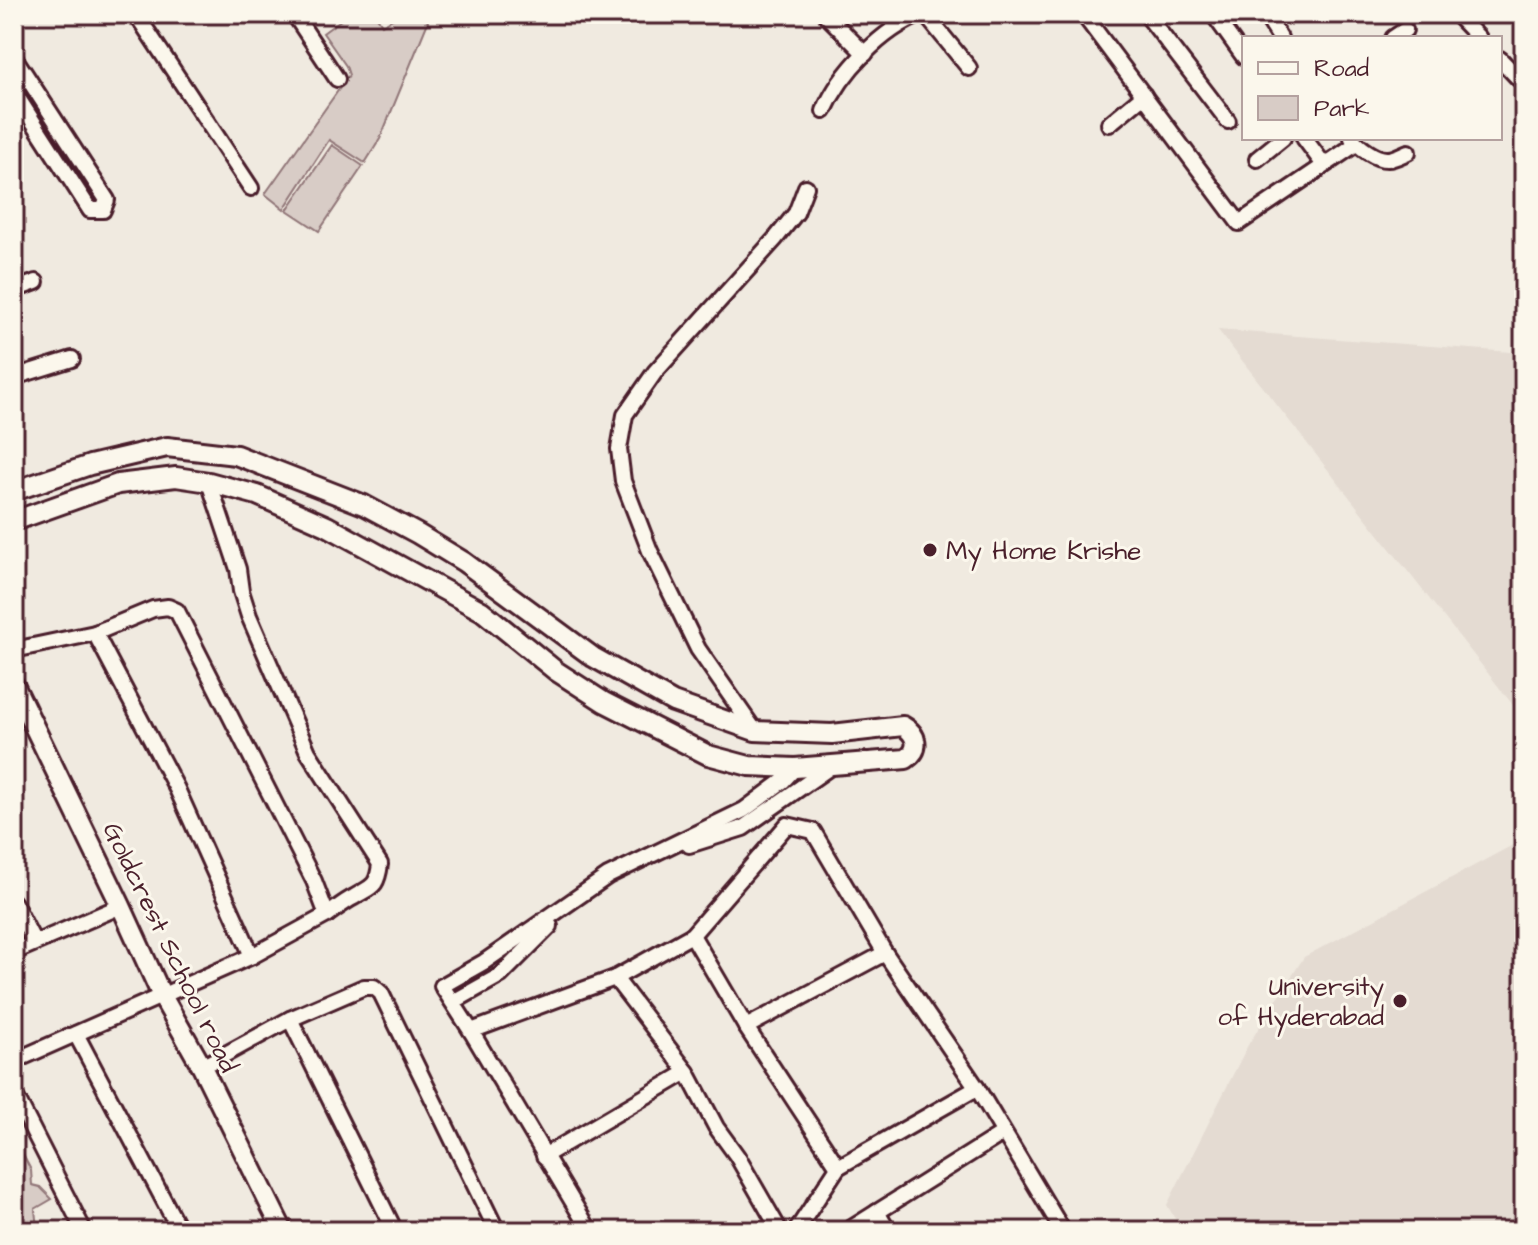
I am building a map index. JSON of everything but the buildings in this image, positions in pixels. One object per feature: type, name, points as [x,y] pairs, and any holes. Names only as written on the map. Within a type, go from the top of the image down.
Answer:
[{"type":"street","points":[[136,14],[251,188]]},
{"type":"street","points":[[294,14],[337,79]]},
{"type":"street","points":[[825,14],[865,54]]},
{"type":"street","points":[[824,111],[830,97],[875,42],[896,26],[920,14],[969,68]]},
{"type":"street","points":[[1083,14],[1239,223],[1354,141],[1387,159],[1408,152]]},
{"type":"street","points":[[1146,14],[1228,121]]},
{"type":"street","points":[[1213,14],[1242,54]]},
{"type":"street","points":[[1265,14],[1279,36]]},
{"type":"street","points":[[1456,14],[1477,36]]},
{"type":"street","points":[[14,57],[107,200],[103,210],[90,210],[14,92]]},
{"type":"street","points":[[1502,61],[1519,79]]},
{"type":"street","points":[[1109,124],[1144,95]]},
{"type":"street","points":[[1257,159],[1281,140]]},
{"type":"street","points":[[1305,140],[1324,165]]},
{"type":"street","points":[[755,731],[698,649],[650,551],[623,481],[619,449],[625,415],[655,372],[776,238],[796,213],[806,187]]},
{"type":"street","points":[[14,290],[36,282]]},
{"type":"street","points":[[14,377],[72,359]]},
{"type":"street","points":[[14,491],[90,465],[167,447],[236,455],[364,505],[391,519],[464,562],[593,657],[673,702],[755,731],[832,734],[903,726],[912,732],[916,743],[912,755],[906,759],[795,768],[749,766],[708,755],[604,702],[556,671],[482,611],[327,526],[257,495],[209,482],[176,477],[118,484],[14,521]]},
{"type":"street","points":[[14,1061],[252,956],[371,889],[378,878],[380,864],[308,752],[249,616],[238,569],[209,482]]},
{"type":"street","points":[[14,650],[95,633],[153,609],[168,607],[177,611],[314,881],[327,915]]},
{"type":"street","points":[[95,633],[177,789],[252,956]]},
{"type":"street","name":"Goldcrest School road","points":[[14,685],[162,996],[202,1067],[283,1231]]},
{"type":"street","points":[[453,1002],[501,975],[538,936],[580,903],[675,849],[743,828],[834,765]]},
{"type":"street","points":[[590,1231],[442,986],[484,962],[608,876],[744,810],[783,781],[795,768]]},
{"type":"street","points":[[471,1031],[615,978],[692,935],[787,825],[813,831],[885,953],[977,1088],[1063,1231]]},
{"type":"street","points":[[14,903],[34,942]]},
{"type":"street","points":[[14,952],[121,906]]},
{"type":"street","points":[[692,935],[746,1027],[838,1167]]},
{"type":"street","points":[[746,1027],[885,953]]},
{"type":"street","points":[[615,978],[687,1072],[716,1127],[737,1156],[780,1231]]},
{"type":"street","points":[[202,1067],[290,1019],[364,987],[374,987],[381,993],[497,1231]]},
{"type":"street","points":[[290,1019],[395,1231]]},
{"type":"street","points":[[76,1034],[180,1231]]},
{"type":"street","points":[[544,1156],[687,1072]]},
{"type":"street","points":[[796,1231],[838,1167],[977,1088]]},
{"type":"street","points":[[14,1093],[84,1231]]},
{"type":"street","points":[[847,1231],[1003,1133]]},
{"type":"street","points":[[877,1212],[888,1231]]},
{"type":"shaded area","points":[[1218,330],[1524,353],[1524,719]]},
{"type":"shaded area","name":"University of Hyderabad","points":[[1524,839],[1524,1231],[1182,1231],[1167,1205],[1248,1045],[1304,957]]},
{"type":"green space","points":[[349,14],[375,14],[382,25],[401,14],[424,14],[428,22],[380,139],[365,163],[329,140],[284,209],[265,194],[349,75],[323,33]]},
{"type":"green space","points":[[332,145],[363,166],[319,231],[287,210]]},
{"type":"green space","points":[[14,1138],[31,1170],[32,1185],[40,1187],[52,1199],[35,1209],[37,1229],[42,1231],[14,1231]]},
{"type":"place","name":"My Home Krishe","points":[[930,550]]},
{"type":"place","name":"University of Hyderabad","points":[[1400,1001]]}]
